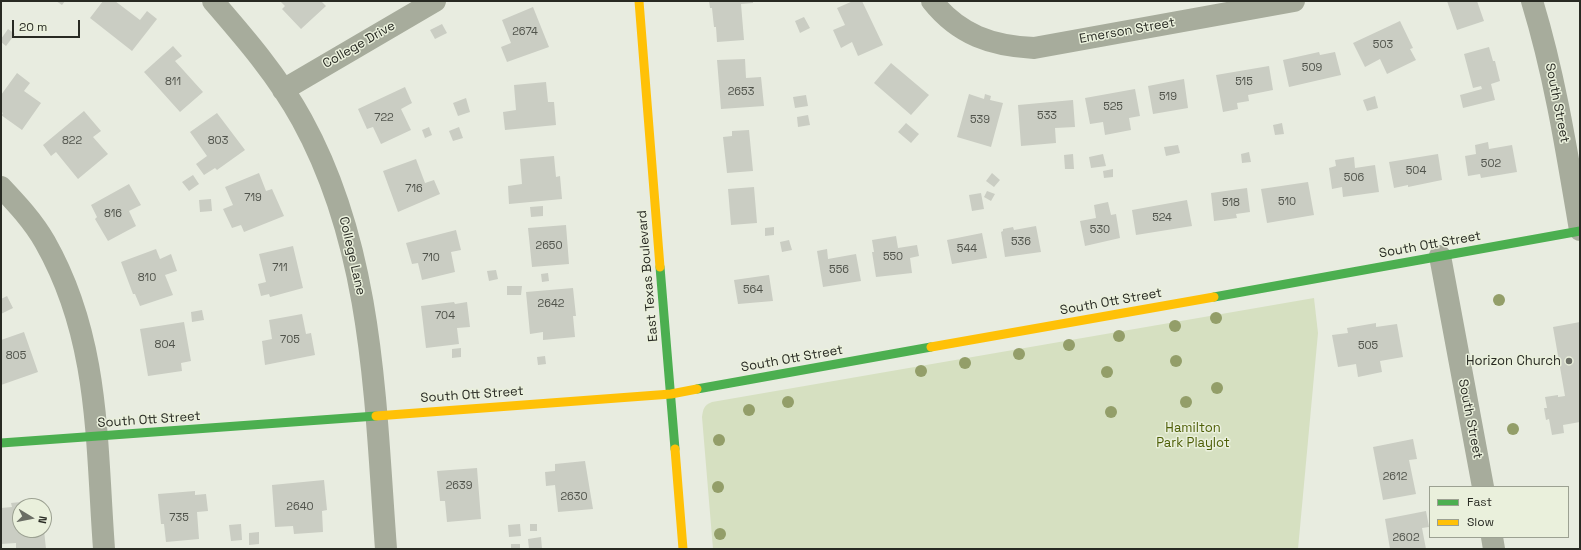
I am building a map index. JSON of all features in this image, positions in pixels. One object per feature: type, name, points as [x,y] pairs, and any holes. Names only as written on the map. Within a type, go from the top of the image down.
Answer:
[{"type":"street","name":"College Lane","points":[[213,1],[254,49],[284,90],[302,120],[325,167],[344,216],[357,267],[367,328],[376,415],[386,549]]},
{"type":"street","name":"College Drive","points":[[284,90],[435,1]]},
{"type":"street","name":"East Texas Boulevard","points":[[639,1],[683,549]]},
{"type":"street","name":"Emerson Street","points":[[932,1],[961,29],[982,40],[1009,47],[1034,48],[1294,1]]},
{"type":"street","name":"South Street","points":[[1532,1],[1545,44],[1556,92],[1580,231]]},
{"type":"street","points":[[1,187],[21,208],[44,241],[63,278],[77,316],[88,356],[94,396],[104,549]]},
{"type":"street","name":"South Ott Street","points":[[1,443],[670,394],[1580,231]]},
{"type":"street","name":"South Street","points":[[1440,256],[1483,486]]},
{"type":"street","points":[[1492,538],[1494,549]]},
{"type":"green space","name":"Hamilton Park Playlot","points":[[1314,298],[1318,333],[1298,549],[713,549],[702,417],[704,408],[707,404]]},
{"type":"building","points":[[56,1],[65,1],[62,5]]},
{"type":"building","points":[[103,1],[115,1],[140,20],[147,11],[157,19],[132,51],[90,18]]},
{"type":"building","points":[[280,1],[321,1],[326,6],[301,29],[282,9],[285,6]]},
{"type":"building","points":[[709,1],[753,1],[753,3],[741,4],[744,40],[717,42],[716,27],[714,27],[712,8],[710,8]]},
{"type":"building","points":[[853,1],[862,1],[883,45],[858,56],[852,42],[841,48],[833,30],[845,25],[837,8]]},
{"type":"building","points":[[1447,1],[1477,1],[1484,21],[1457,30]]},
{"type":"building","points":[[533,7],[549,47],[507,62],[501,47],[511,43],[502,20]]},
{"type":"building","points":[[804,17],[810,28],[800,33],[795,21]]},
{"type":"building","points":[[1400,21],[1413,48],[1410,49],[1416,60],[1387,74],[1380,59],[1365,67],[1353,43]]},
{"type":"building","points":[[442,24],[447,33],[435,39],[430,30]]},
{"type":"building","points":[[8,29],[15,34],[6,46],[1,42],[1,39]]},
{"type":"building","points":[[173,46],[182,56],[175,61],[203,92],[180,112],[144,72]]},
{"type":"building","points":[[1489,47],[1493,61],[1495,61],[1500,81],[1491,84],[1495,100],[1463,108],[1460,95],[1482,89],[1481,86],[1473,88],[1464,54]]},
{"type":"building","points":[[1319,52],[1320,55],[1335,52],[1341,75],[1289,87],[1283,60]]},
{"type":"building","points":[[745,59],[746,78],[761,77],[764,106],[721,109],[717,60]]},
{"type":"building","points":[[891,63],[929,95],[911,115],[874,83]]},
{"type":"building","points":[[1269,66],[1273,90],[1248,95],[1249,101],[1237,103],[1238,109],[1223,112],[1216,75]]},
{"type":"building","points":[[17,73],[30,83],[24,91],[41,103],[22,130],[1,115],[3,113],[1,112],[1,95]]},
{"type":"building","points":[[1184,79],[1188,108],[1153,114],[1148,86]]},
{"type":"building","points":[[546,82],[548,102],[554,102],[556,125],[505,130],[503,112],[516,110],[514,85]]},
{"type":"building","points":[[405,87],[412,103],[401,109],[411,130],[381,144],[373,127],[367,129],[358,109]]},
{"type":"building","points":[[1135,89],[1140,116],[1129,118],[1131,130],[1105,135],[1103,122],[1090,124],[1085,98]]},
{"type":"building","points":[[969,94],[984,99],[985,94],[991,96],[990,100],[1003,103],[991,147],[957,137]]},
{"type":"building","points":[[806,95],[808,106],[795,108],[793,97]]},
{"type":"building","points":[[1375,96],[1378,108],[1367,111],[1363,100]]},
{"type":"building","points":[[466,98],[470,112],[458,116],[453,103]]},
{"type":"building","points":[[1073,100],[1075,127],[1055,128],[1056,143],[1021,146],[1018,105]]},
{"type":"building","points":[[84,111],[101,131],[93,137],[108,154],[78,179],[56,152],[51,156],[43,145]]},
{"type":"building","points":[[217,113],[245,150],[217,170],[215,168],[204,175],[196,164],[207,156],[190,132]]},
{"type":"building","points":[[808,115],[810,125],[798,127],[797,117]]},
{"type":"building","points":[[906,123],[919,134],[911,143],[898,132]]},
{"type":"building","points":[[1282,123],[1284,134],[1275,135],[1273,125]]},
{"type":"building","points":[[429,127],[432,135],[425,138],[422,130]]},
{"type":"building","points":[[459,127],[463,138],[453,141],[449,131]]},
{"type":"building","points":[[749,130],[753,171],[727,173],[723,137],[732,136],[732,131]]},
{"type":"building","points":[[1488,142],[1489,149],[1512,145],[1517,172],[1481,178],[1480,174],[1468,176],[1465,156],[1476,154],[1475,145]]},
{"type":"building","points":[[1178,145],[1180,153],[1166,156],[1164,147]]},
{"type":"building","points":[[1249,152],[1251,162],[1242,163],[1241,154]]},
{"type":"building","points":[[1073,154],[1074,169],[1065,169],[1064,155]]},
{"type":"building","points":[[1103,154],[1106,166],[1091,168],[1089,157]]},
{"type":"building","points":[[1438,154],[1442,180],[1408,187],[1408,185],[1394,188],[1389,162]]},
{"type":"building","points":[[554,156],[556,177],[560,176],[562,199],[509,204],[508,186],[522,184],[520,159]]},
{"type":"building","points":[[1354,157],[1355,168],[1375,165],[1379,192],[1343,197],[1342,187],[1332,189],[1329,168],[1336,166],[1335,160]]},
{"type":"building","points":[[416,159],[425,183],[434,180],[440,194],[398,212],[383,171]]},
{"type":"building","points":[[1113,169],[1113,177],[1104,178],[1103,171]]},
{"type":"building","points":[[259,173],[266,191],[272,189],[284,216],[244,232],[241,225],[232,228],[223,209],[233,205],[225,187]]},
{"type":"building","points":[[992,173],[1000,180],[994,187],[986,181]]},
{"type":"building","points":[[193,175],[199,184],[189,191],[182,182]]},
{"type":"building","points":[[1308,182],[1314,215],[1267,223],[1261,189]]},
{"type":"building","points":[[129,184],[141,205],[129,211],[136,226],[108,241],[95,219],[97,217],[91,205]]},
{"type":"building","points":[[754,187],[757,223],[731,225],[728,189]]},
{"type":"building","points":[[1247,188],[1250,212],[1236,214],[1237,218],[1214,221],[1211,193]]},
{"type":"building","points":[[987,191],[995,194],[991,201],[984,197]]},
{"type":"building","points":[[981,193],[984,209],[972,211],[969,195]]},
{"type":"building","points":[[211,199],[212,211],[200,212],[199,200]]},
{"type":"building","points":[[1187,200],[1192,226],[1136,235],[1132,210]]},
{"type":"building","points":[[1108,202],[1111,215],[1116,214],[1120,238],[1085,246],[1080,221],[1096,218],[1094,205]]},
{"type":"building","points":[[543,206],[543,216],[531,217],[530,207]]},
{"type":"building","points":[[566,225],[569,264],[532,267],[528,228]]},
{"type":"building","points":[[1036,226],[1041,252],[1005,257],[1001,232],[1003,229],[1013,227],[1014,230]]},
{"type":"building","points":[[774,227],[774,235],[765,236],[765,228]]},
{"type":"building","points":[[456,230],[461,250],[451,252],[455,272],[422,280],[418,263],[412,264],[406,243]]},
{"type":"building","points":[[982,233],[987,258],[952,264],[947,240]]},
{"type":"building","points":[[896,236],[898,248],[917,245],[919,256],[910,258],[912,273],[876,277],[872,252],[874,252],[872,240]]},
{"type":"building","points":[[789,240],[792,250],[782,252],[780,242]]},
{"type":"building","points":[[293,246],[303,288],[270,297],[269,294],[261,296],[258,284],[266,282],[259,254]]},
{"type":"building","points":[[156,249],[160,259],[171,254],[177,271],[165,275],[173,295],[140,306],[135,294],[133,294],[121,262]]},
{"type":"building","points":[[827,249],[828,259],[856,254],[861,281],[823,287],[817,251]]},
{"type":"building","points":[[496,270],[498,279],[489,281],[487,271]]},
{"type":"building","points":[[548,273],[549,281],[542,282],[541,274]]},
{"type":"building","points":[[769,275],[773,301],[738,304],[734,280]]},
{"type":"building","points":[[507,286],[522,286],[521,295],[507,295]]},
{"type":"building","points":[[573,288],[576,316],[573,316],[575,337],[543,340],[543,332],[530,334],[526,292]]},
{"type":"building","points":[[7,296],[13,308],[1,314],[1,299]]},
{"type":"building","points":[[454,302],[455,304],[467,302],[470,327],[457,328],[459,344],[426,348],[421,306]]},
{"type":"building","points":[[202,310],[204,320],[192,322],[191,312]]},
{"type":"building","points":[[302,314],[306,334],[311,333],[315,355],[265,365],[262,341],[272,339],[269,320]]},
{"type":"building","points":[[184,322],[191,361],[181,363],[182,371],[148,376],[140,329]]},
{"type":"building","name":"Horizon Church","points":[[1580,322],[1580,422],[1563,425],[1564,433],[1552,435],[1549,419],[1546,420],[1544,408],[1547,408],[1545,397],[1558,395],[1558,397],[1565,396],[1553,327]]},
{"type":"building","points":[[1376,323],[1376,327],[1397,324],[1403,357],[1380,361],[1382,372],[1358,377],[1356,364],[1338,367],[1332,335],[1348,333],[1347,328]]},
{"type":"building","points":[[24,332],[38,372],[1,385],[1,340]]},
{"type":"building","points":[[461,348],[461,357],[452,358],[452,349]]},
{"type":"building","points":[[545,356],[546,364],[538,365],[537,357]]},
{"type":"building","points":[[1413,439],[1417,459],[1409,460],[1416,494],[1383,500],[1373,447]]},
{"type":"building","points":[[585,461],[593,509],[558,512],[555,485],[546,486],[545,472],[555,471],[555,464]]},
{"type":"building","points":[[477,468],[481,519],[447,522],[445,501],[440,501],[437,471]]},
{"type":"building","points":[[324,480],[327,510],[322,511],[323,532],[294,534],[293,526],[275,527],[272,485]]},
{"type":"building","points":[[195,491],[195,495],[206,494],[208,511],[197,512],[199,539],[166,542],[164,524],[161,524],[158,494]]},
{"type":"building","points":[[12,507],[12,538],[45,538],[46,549],[16,549],[16,543],[1,544],[1,508]]},
{"type":"building","points":[[1426,511],[1429,527],[1422,528],[1426,549],[1390,549],[1385,519]]},
{"type":"building","points":[[241,524],[242,540],[231,541],[229,525]]},
{"type":"building","points":[[520,524],[521,536],[509,537],[508,525]]},
{"type":"building","points":[[530,524],[537,524],[537,531],[530,531]]},
{"type":"building","points":[[259,532],[259,544],[249,545],[249,533]]},
{"type":"building","points":[[541,537],[542,549],[529,549],[528,539]]},
{"type":"building","points":[[511,544],[520,544],[520,549],[511,549]]},
{"type":"traffic: fast","points":[[1214,297],[1580,231]]},
{"type":"traffic: fast","points":[[660,267],[675,449]]},
{"type":"traffic: fast","points":[[697,389],[931,347]]},
{"type":"traffic: fast","points":[[1,443],[376,416]]},
{"type":"traffic: slow","points":[[639,1],[660,267]]},
{"type":"traffic: slow","points":[[931,347],[1214,297]]},
{"type":"traffic: slow","points":[[376,416],[671,394],[697,389]]},
{"type":"traffic: slow","points":[[675,449],[683,549]]},
{"type":"place","name":"Horizon Church","points":[[1569,361]]}]
